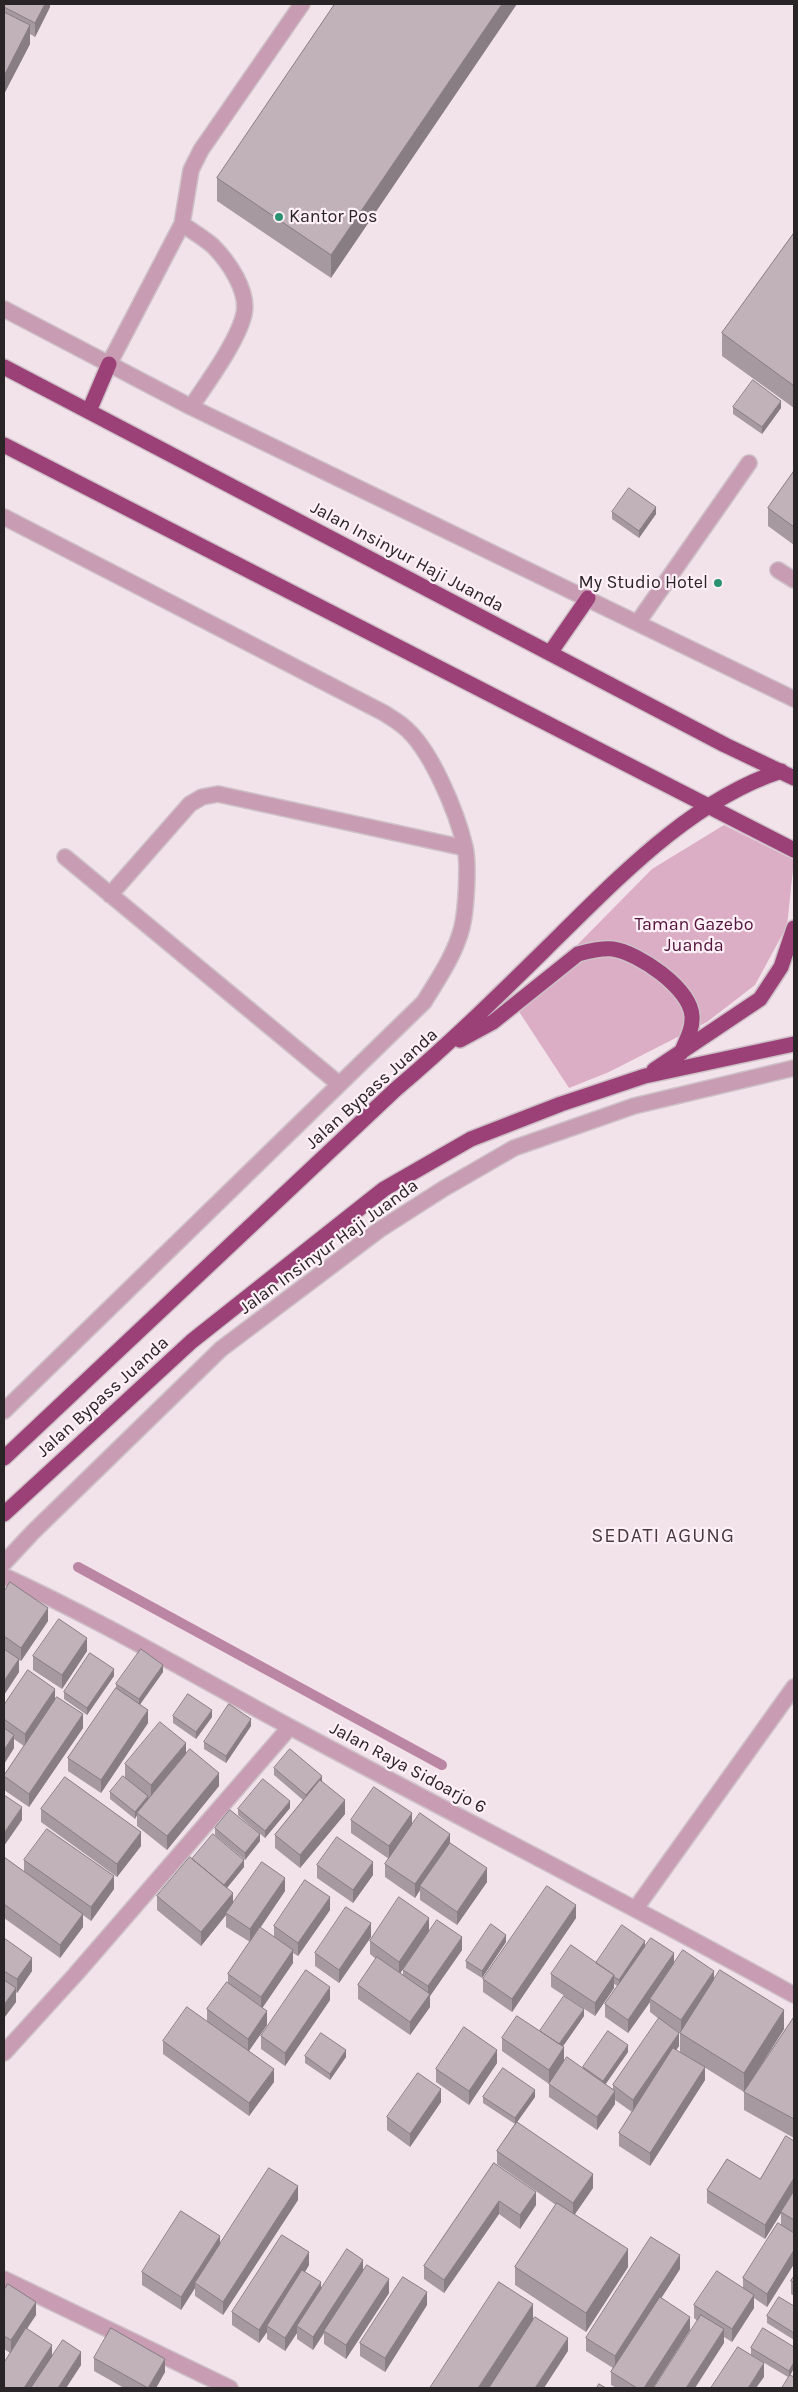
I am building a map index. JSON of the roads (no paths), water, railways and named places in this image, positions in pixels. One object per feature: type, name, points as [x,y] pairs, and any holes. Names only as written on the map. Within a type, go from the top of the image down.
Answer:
[{"type":"highway","points":[[89,411],[109,364]]},
{"type":"highway","name":"Jalan Insinyur Haji Juanda","points":[[4,367],[726,745],[794,778]]},
{"type":"highway","points":[[4,445],[794,850]]},
{"type":"highway","points":[[550,653],[588,598]]},
{"type":"highway","name":"Jalan Bypass Juanda","points":[[4,1458],[396,1089],[443,1050],[619,876],[676,828],[706,806],[746,784],[780,770]]},
{"type":"highway","name":"Jalan Bypass Juanda","points":[[644,1076],[760,999],[781,967],[794,928]]},
{"type":"highway","points":[[443,1050],[493,1022],[578,954],[594,950],[613,949],[646,964],[675,985],[688,998],[692,1016],[690,1032],[681,1053]]},
{"type":"highway","name":"Jalan Bypass Juanda","points":[[4,1514],[192,1340],[384,1189],[471,1139],[561,1104],[644,1076],[794,1044]]},
{"type":"street","points":[[109,364],[182,224],[192,170],[201,150],[302,4]]},
{"type":"street","points":[[182,224],[212,246],[232,271],[242,291],[244,313],[235,335],[191,407]]},
{"type":"street","points":[[4,309],[191,407],[794,699]]},
{"type":"street","points":[[638,622],[750,463]]},
{"type":"street","points":[[4,517],[384,713],[404,726],[430,758],[446,796],[465,848],[466,891],[462,927],[452,955],[424,1002],[4,1411]]},
{"type":"street","points":[[778,570],[794,580]]},
{"type":"street","points":[[110,895],[190,804],[202,797],[218,794],[465,848]]},
{"type":"street","points":[[64,857],[339,1084]]},
{"type":"street","name":"Jalan Insinyur Haji Juanda","points":[[4,1563],[33,1532],[221,1349],[379,1230],[443,1189],[514,1148],[634,1106],[794,1068]]},
{"type":"street","name":"Jalan Raya Sidoarjo 6","points":[[4,1576],[57,1600],[290,1727],[636,1908],[794,1995]]},
{"type":"street","points":[[636,1908],[794,1687]]},
{"type":"street","points":[[4,2053],[81,1968],[290,1727]]},
{"type":"street","points":[[4,2279],[230,2388]]},
{"type":"waterway","points":[[78,1567],[442,1765]]},
{"type":"place","name":"Kantor Pos","points":[[279,217]]},
{"type":"place","name":"My Studio Hotel","points":[[718,583]]},
{"type":"district","name":"SEDATI AGUNG","points":[[663,1536]]},
{"type":"park label","name":"Taman Gazebo Juanda","points":[[694,935]]}]
